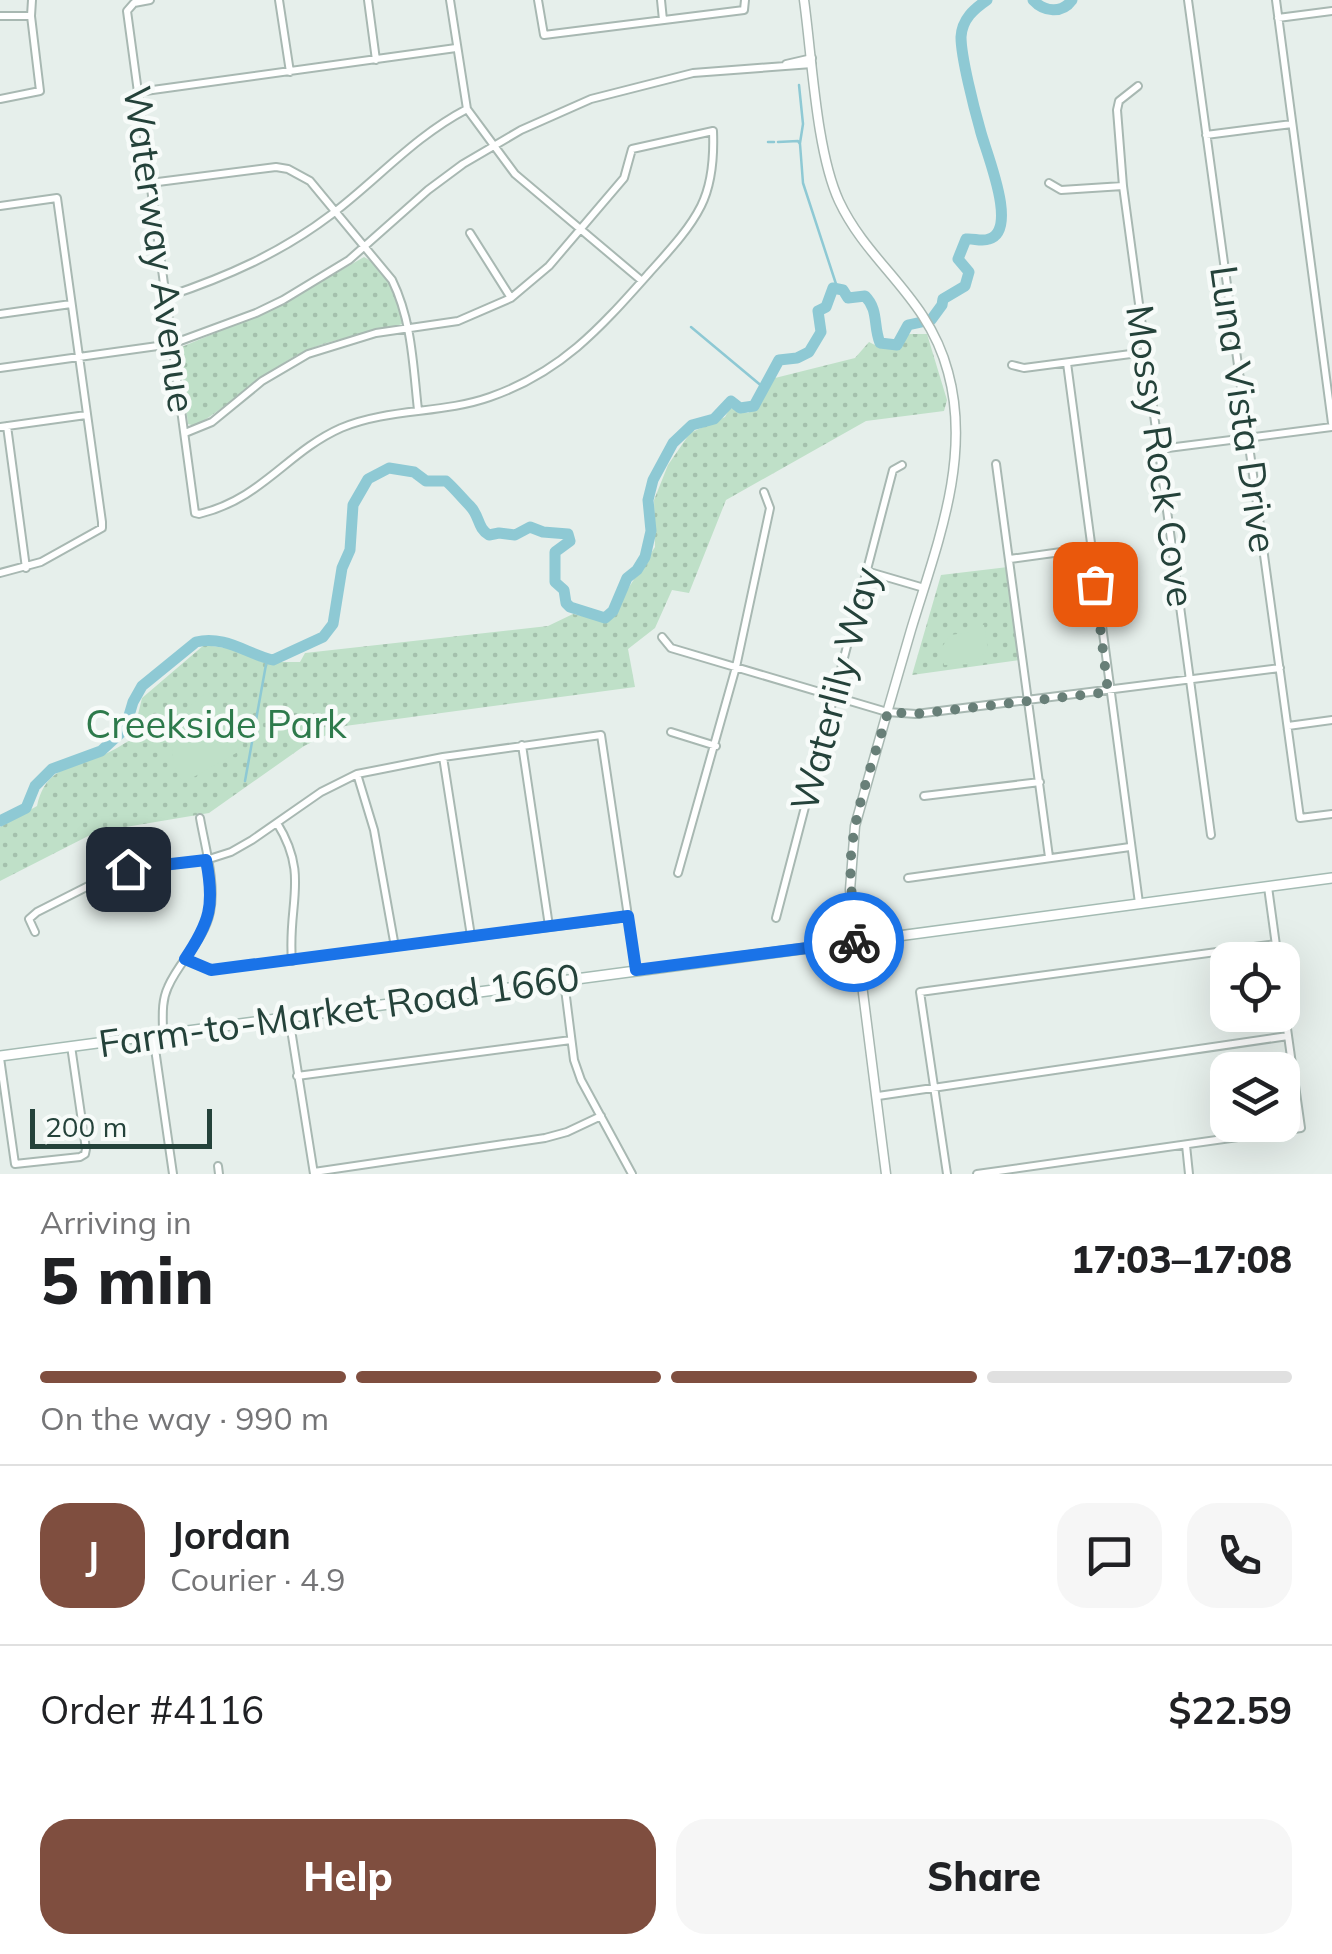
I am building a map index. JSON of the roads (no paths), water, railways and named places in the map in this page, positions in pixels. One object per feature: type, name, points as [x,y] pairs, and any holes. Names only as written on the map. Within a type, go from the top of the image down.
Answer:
[{"type":"main road","name":"Farm-to-Market Road 1660","points":[[0,1057],[1332,878]]},
{"type":"street","points":[[0,99],[40,91],[30,16],[32,0]]},
{"type":"street","name":"Waterway Avenue","points":[[150,0],[134,3],[127,11],[195,513],[203,514],[242,498],[307,448],[338,430],[361,421],[418,410]]},
{"type":"street","points":[[279,0],[290,72]]},
{"type":"street","points":[[368,0],[376,60]]},
{"type":"street","points":[[450,0],[467,108],[515,174],[642,281]]},
{"type":"street","points":[[538,0],[544,36],[744,10],[745,0]]},
{"type":"street","points":[[661,0],[663,20]]},
{"type":"street","points":[[804,0],[825,157],[838,200],[859,234],[911,295],[938,342],[953,390],[956,453],[946,512],[855,826],[850,890],[886,1174]]},
{"type":"street","name":"Luna Vista Drive","points":[[1188,0],[1300,818],[1332,814]]},
{"type":"street","points":[[1159,449],[1332,425],[1276,0]]},
{"type":"street","points":[[1278,18],[1332,11]]},
{"type":"street","points":[[0,16],[30,16]]},
{"type":"street","points":[[138,92],[456,48]]},
{"type":"street","points":[[0,368],[172,344],[283,300],[366,247],[428,190],[494,145],[558,112],[642,84],[693,73],[813,61]]},
{"type":"street","name":"Mossy Rock Cove","points":[[1138,86],[1120,101],[1117,110],[1124,186],[1211,835]]},
{"type":"street","points":[[166,298],[255,263],[335,212],[390,162],[467,108]]},
{"type":"street","points":[[1206,135],[1292,124]]},
{"type":"street","points":[[150,184],[288,168],[310,181],[392,280],[401,298],[410,330],[418,410],[487,398],[545,371],[606,324],[687,228],[701,205],[709,182],[713,131],[632,149],[624,178],[549,266],[510,298],[458,321],[410,330],[351,339],[308,354],[262,381],[212,422],[185,432]]},
{"type":"street","points":[[1049,182],[1061,190],[1124,186]]},
{"type":"street","points":[[0,206],[57,198],[102,528],[26,568],[0,574]]},
{"type":"street","points":[[470,233],[510,298]]},
{"type":"street","points":[[0,314],[71,304]]},
{"type":"street","points":[[1012,365],[1024,368],[1146,352]]},
{"type":"street","points":[[1066,363],[1138,904]]},
{"type":"street","points":[[26,568],[3,426],[86,414]]},
{"type":"street","points":[[996,464],[1049,858]]},
{"type":"street","name":"Waterlily Way","points":[[776,918],[893,470],[902,465]]},
{"type":"street","points":[[678,873],[736,668],[770,508],[764,492]]},
{"type":"street","points":[[1010,559],[1090,548]]},
{"type":"street","points":[[866,571],[924,588]]},
{"type":"street","points":[[662,637],[671,648],[736,668],[888,712],[916,714],[1280,668]]},
{"type":"street","points":[[1288,726],[1332,720]]},
{"type":"street","points":[[671,732],[716,746]]},
{"type":"street","points":[[35,932],[30,919],[38,912],[116,872],[206,860],[252,840],[320,792],[357,774],[442,756],[601,735],[636,970]]},
{"type":"street","points":[[522,745],[549,926]]},
{"type":"street","points":[[442,756],[472,936]]},
{"type":"street","points":[[357,774],[374,830],[394,947]]},
{"type":"street","points":[[924,796],[1040,782]]},
{"type":"street","points":[[173,1174],[158,1035],[168,987],[206,926],[211,910],[200,818]]},
{"type":"street","points":[[277,822],[296,861],[296,892],[289,932],[292,961]]},
{"type":"street","points":[[908,878],[1130,847]]},
{"type":"street","points":[[116,872],[124,899]]},
{"type":"street","points":[[1268,887],[1276,942]]},
{"type":"street","points":[[185,959],[211,970],[628,916]]},
{"type":"street","points":[[947,1174],[920,992],[1210,953]]},
{"type":"street","points":[[564,981],[570,1040],[581,1080],[632,1174]]},
{"type":"street","points":[[289,1017],[314,1173],[545,1138],[601,1116]]},
{"type":"street","points":[[977,1174],[1301,1128],[1287,1032]]},
{"type":"street","points":[[878,1096],[1288,1036]]},
{"type":"street","points":[[297,1076],[570,1040]]},
{"type":"street","points":[[0,1057],[15,1164],[85,1154],[71,1046]]},
{"type":"street","points":[[1186,1145],[1189,1174]]},
{"type":"waterway","points":[[0,821],[26,808],[35,786],[52,769],[101,751],[125,729],[142,686],[196,642],[226,643],[273,660],[323,637],[333,624],[342,568],[350,550],[353,505],[368,479],[389,468],[414,472],[426,481],[446,481],[473,510],[489,535],[515,535],[530,527],[568,534],[570,541],[555,552],[555,582],[564,590],[570,607],[605,618],[613,611],[627,578],[645,557],[651,531],[648,500],[653,480],[673,443],[692,425],[714,419],[731,401],[740,408],[754,406],[779,360],[809,352],[821,332],[818,311],[826,307],[833,288],[843,290],[848,298],[865,296],[872,307],[880,343],[897,345],[908,325],[931,320],[943,299],[965,286],[969,272],[958,259],[966,239],[989,239],[998,232],[1001,221],[998,188],[971,96],[961,37],[966,20],[987,0]]},
{"type":"waterway","points":[[1033,0],[1053,10],[1072,0]]},
{"type":"waterway","points":[[799,85],[803,124],[800,143]]},
{"type":"waterway","points":[[768,142],[774,142]]},
{"type":"waterway","points":[[778,142],[800,144],[803,183],[837,287]]},
{"type":"waterway","points":[[691,327],[764,388]]},
{"type":"waterway","points":[[245,781],[267,659]]},
{"type":"park label","name":"Creekside Park","points":[[216,724]]}]
